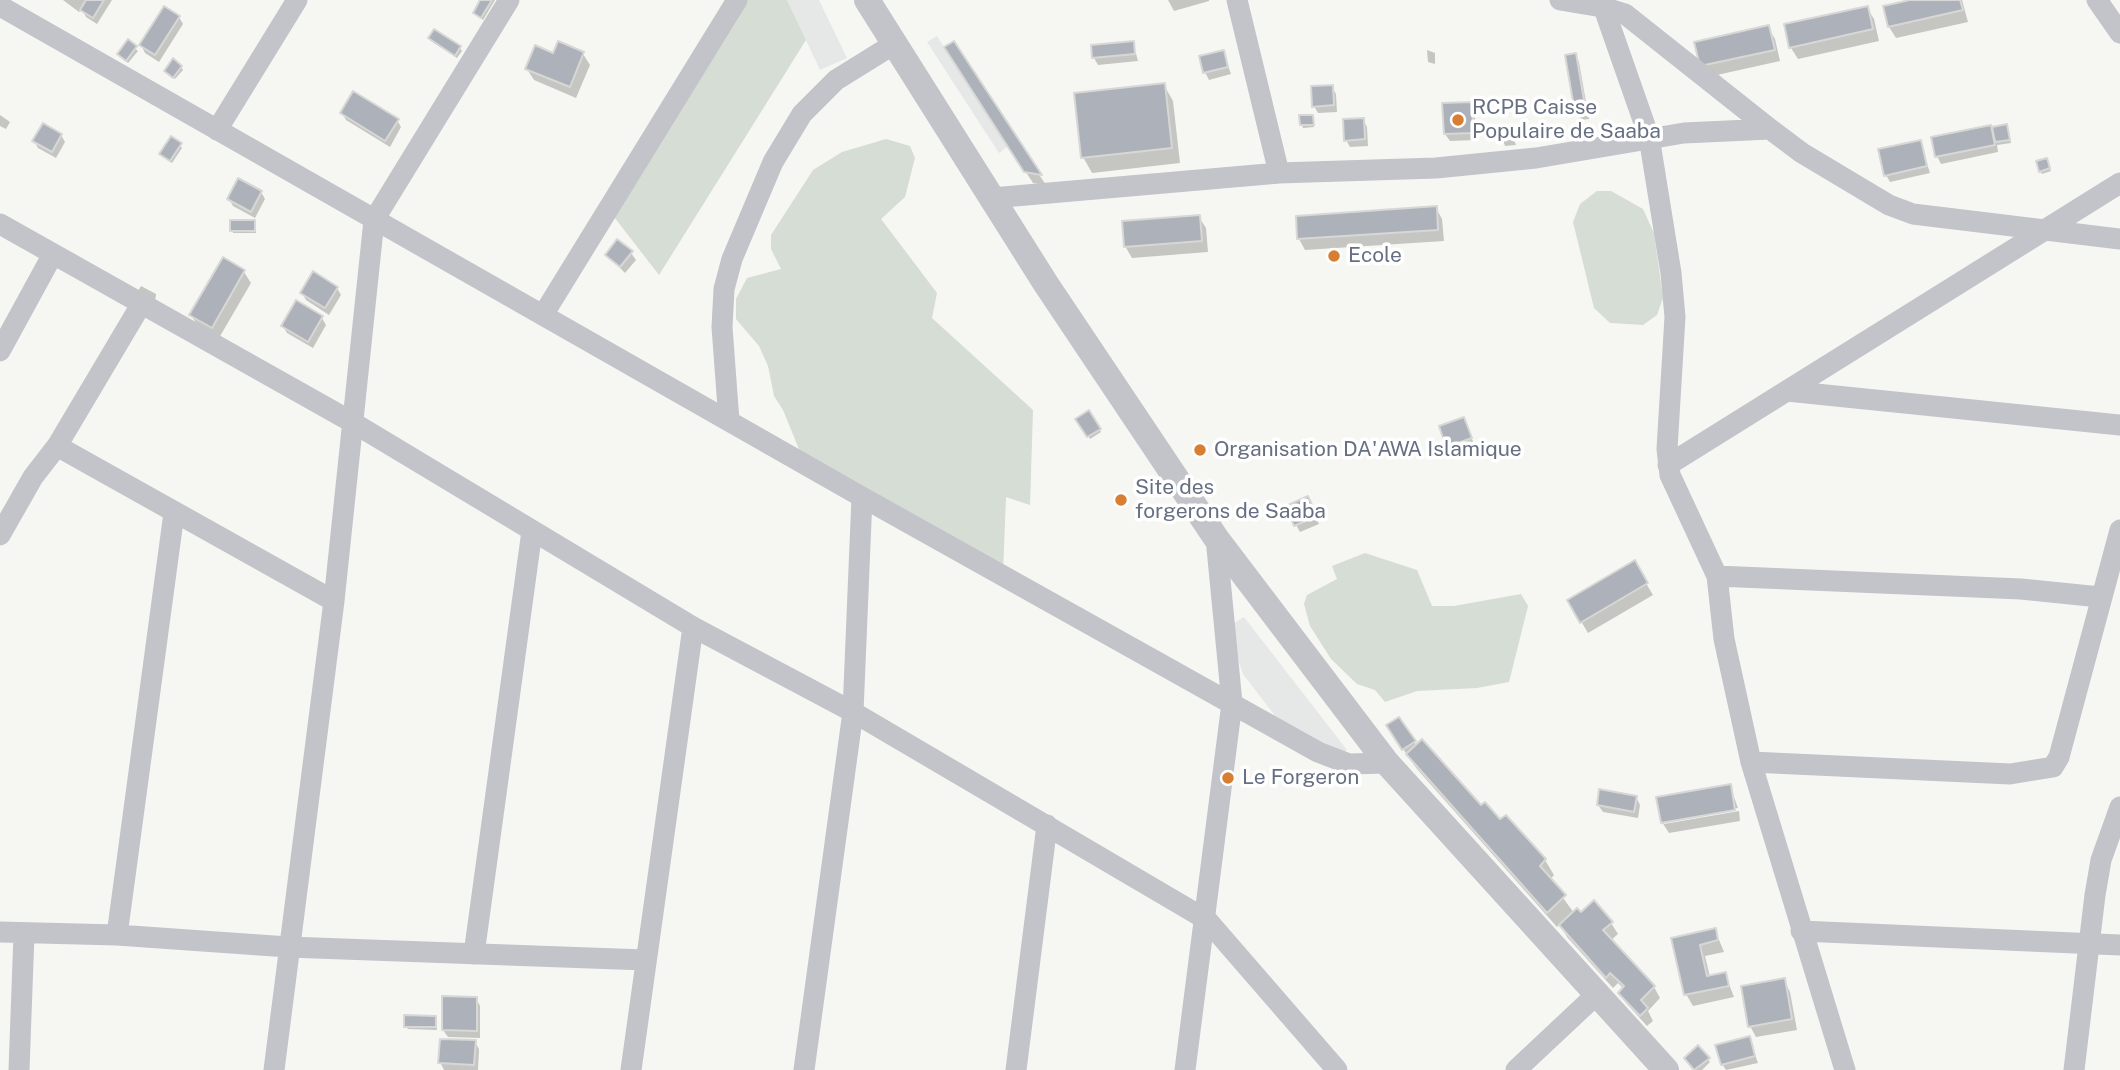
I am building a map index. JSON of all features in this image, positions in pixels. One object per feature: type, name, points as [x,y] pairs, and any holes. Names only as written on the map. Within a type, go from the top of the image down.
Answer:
[{"type":"street","points":[[217,130],[297,0]]},
{"type":"street","points":[[274,1070],[334,601],[374,220],[509,0]]},
{"type":"street","points":[[543,315],[737,0]]},
{"type":"street","points":[[867,0],[992,198],[1216,538],[1387,763],[1666,1070]]},
{"type":"street","points":[[1237,0],[1279,173]]},
{"type":"street","points":[[1560,0],[1601,3],[1635,21],[1802,153],[1878,198],[1913,214],[2120,239]]},
{"type":"street","points":[[2097,0],[2120,33]]},
{"type":"street","points":[[1601,3],[1649,137],[1674,295],[1668,465],[1674,484],[1717,576],[1724,639],[1751,762],[1845,1070]]},
{"type":"street","points":[[0,6],[862,497],[1318,752],[1349,764],[1387,763]]},
{"type":"street","points":[[729,421],[722,327],[724,289],[732,259],[773,162],[802,114],[836,80],[894,44]]},
{"type":"street","points":[[992,198],[1279,173],[1436,168],[1536,158],[1684,132],[1770,130]]},
{"type":"street","points":[[1668,465],[2120,183]]},
{"type":"street","points":[[0,224],[352,422],[693,627],[853,712],[1206,920],[1337,1070]]},
{"type":"street","points":[[0,351],[53,254]]},
{"type":"street","points":[[0,535],[33,477],[57,446],[142,303]]},
{"type":"street","points":[[1787,391],[2120,425]]},
{"type":"street","points":[[57,446],[334,601]]},
{"type":"street","points":[[804,1070],[853,712],[862,497]]},
{"type":"street","points":[[117,935],[174,513]]},
{"type":"street","points":[[1751,762],[2010,774],[2053,766],[2059,757],[2120,530]]},
{"type":"street","points":[[474,954],[532,531]]},
{"type":"street","points":[[1185,1070],[1232,703],[1216,538]]},
{"type":"street","points":[[1717,576],[2021,589],[2100,597]]},
{"type":"street","points":[[631,1070],[693,627]]},
{"type":"street","points":[[2074,1070],[2088,943],[2101,860],[2120,807]]},
{"type":"street","points":[[1016,1070],[1047,825]]},
{"type":"street","points":[[1801,931],[2120,945]]},
{"type":"street","points":[[0,932],[117,935],[288,947],[645,960]]},
{"type":"street","points":[[19,1070],[24,934]]},
{"type":"street","points":[[1516,1070],[1597,994]]},
{"type":"shaded area","points":[[744,0],[787,0],[806,40],[659,275],[611,213]]},
{"type":"shaded area","points":[[787,0],[819,0],[847,58],[820,70]]},
{"type":"shaded area","points":[[937,36],[1008,146],[999,153],[927,42]]},
{"type":"shaded area","points":[[886,139],[910,146],[915,158],[905,197],[881,219],[937,293],[932,318],[1033,410],[1030,505],[1006,497],[1003,573],[803,459],[783,410],[774,396],[768,366],[759,346],[736,319],[736,299],[747,278],[781,269],[771,249],[771,235],[813,170],[842,152]]},
{"type":"shaded area","points":[[1597,191],[1611,191],[1643,209],[1654,233],[1663,298],[1657,315],[1643,325],[1610,323],[1594,308],[1573,222],[1580,204]]},
{"type":"shaded area","points":[[1365,553],[1417,570],[1432,606],[1454,606],[1521,594],[1528,606],[1509,682],[1477,688],[1417,691],[1385,702],[1375,690],[1357,684],[1331,659],[1310,626],[1304,604],[1307,595],[1337,579],[1332,566]]},
{"type":"shaded area","points":[[1244,617],[1347,750],[1338,758],[1279,721],[1243,674],[1227,627]]},
{"type":"building","points":[[86,0],[104,0],[93,18],[80,10]]},
{"type":"building","points":[[480,0],[492,0],[481,18],[473,13]]},
{"type":"building","points":[[1910,0],[1960,0],[1963,10],[1888,27],[1883,6]]},
{"type":"building","points":[[164,6],[180,16],[155,55],[139,45]]},
{"type":"building","points":[[1868,6],[1873,29],[1789,48],[1784,24]]},
{"type":"building","points":[[1769,25],[1775,50],[1700,66],[1694,42]]},
{"type":"building","points":[[434,29],[461,46],[455,56],[428,38]]},
{"type":"building","points":[[128,39],[137,46],[126,61],[117,54]]},
{"type":"building","points":[[558,41],[584,52],[570,87],[525,69],[535,45],[553,53]]},
{"type":"building","points":[[954,41],[1042,175],[1024,172],[944,47]]},
{"type":"building","points":[[1134,41],[1135,54],[1092,58],[1091,45]]},
{"type":"building","points":[[1224,50],[1228,67],[1203,73],[1199,56]]},
{"type":"building","points":[[1576,53],[1586,112],[1575,113],[1565,55]]},
{"type":"building","points":[[173,58],[182,66],[173,78],[164,71]]},
{"type":"building","points":[[1165,83],[1172,148],[1081,158],[1074,93]]},
{"type":"building","points":[[1333,85],[1334,105],[1312,107],[1311,86]]},
{"type":"building","points":[[353,91],[399,119],[385,141],[340,113]]},
{"type":"building","points":[[1472,102],[1473,133],[1444,134],[1442,103]]},
{"type":"building","points":[[1299,115],[1313,115],[1314,125],[1300,125]]},
{"type":"building","points":[[1364,118],[1365,139],[1344,141],[1343,119]]},
{"type":"building","points":[[43,123],[62,134],[52,152],[32,141]]},
{"type":"building","points":[[2007,124],[2010,140],[1995,142],[1992,127]]},
{"type":"building","points":[[1991,125],[1995,145],[1935,157],[1931,137]]},
{"type":"building","points":[[171,136],[182,143],[170,161],[159,154]]},
{"type":"building","points":[[1921,140],[1927,166],[1884,176],[1878,149]]},
{"type":"building","points":[[2047,158],[2050,168],[2039,172],[2036,161]]},
{"type":"building","points":[[238,178],[262,191],[251,212],[227,199]]},
{"type":"building","points":[[1437,206],[1438,230],[1297,239],[1296,216]]},
{"type":"building","points":[[1200,215],[1202,241],[1124,247],[1122,221]]},
{"type":"building","points":[[230,220],[255,220],[255,231],[230,231]]},
{"type":"building","points":[[617,239],[633,251],[620,267],[605,255]]},
{"type":"building","points":[[223,257],[245,270],[212,328],[189,315]]},
{"type":"building","points":[[313,271],[338,287],[325,308],[300,293]]},
{"type":"building","points":[[296,300],[323,316],[308,342],[281,326]]},
{"type":"building","points":[[1089,410],[1101,429],[1087,437],[1075,419]]},
{"type":"building","points":[[1464,417],[1472,438],[1446,447],[1439,426]]},
{"type":"building","points":[[1308,496],[1317,516],[1294,526],[1286,506]]},
{"type":"building","points":[[1635,560],[1648,583],[1580,623],[1567,600]]},
{"type":"building","points":[[1399,717],[1416,741],[1402,750],[1386,725]]},
{"type":"building","points":[[1422,739],[1481,805],[1485,802],[1500,819],[1506,815],[1546,859],[1540,866],[1566,895],[1547,913],[1406,754]]},
{"type":"building","points":[[1731,784],[1735,810],[1661,823],[1656,797]]},
{"type":"building","points":[[1599,789],[1637,796],[1634,812],[1597,805]]},
{"type":"building","points":[[1594,900],[1613,922],[1603,930],[1655,986],[1641,1000],[1648,1008],[1640,1016],[1618,993],[1624,986],[1610,973],[1606,978],[1559,925],[1577,908],[1581,912]]},
{"type":"building","points":[[1716,928],[1718,940],[1700,945],[1707,976],[1726,972],[1729,986],[1684,995],[1671,938]]},
{"type":"building","points":[[1785,978],[1792,1019],[1748,1027],[1741,986]]},
{"type":"building","points":[[442,996],[477,997],[477,1031],[442,1030]]},
{"type":"building","points":[[404,1015],[436,1016],[436,1027],[404,1027]]},
{"type":"building","points":[[1750,1036],[1755,1056],[1721,1065],[1715,1045]]},
{"type":"building","points":[[440,1039],[476,1040],[474,1065],[438,1063]]},
{"type":"building","points":[[1698,1045],[1710,1058],[1694,1070],[1684,1058]]},
{"type":"place","name":"RCPB Caisse Populaire de Saaba","points":[[1458,120]]},
{"type":"place","name":"Ecole","points":[[1334,256]]},
{"type":"place","name":"Organisation DA'AWA Islamique","points":[[1200,450]]},
{"type":"place","name":"Site des forgerons de Saaba","points":[[1121,500]]},
{"type":"place","name":"Le Forgeron","points":[[1228,778]]}]
